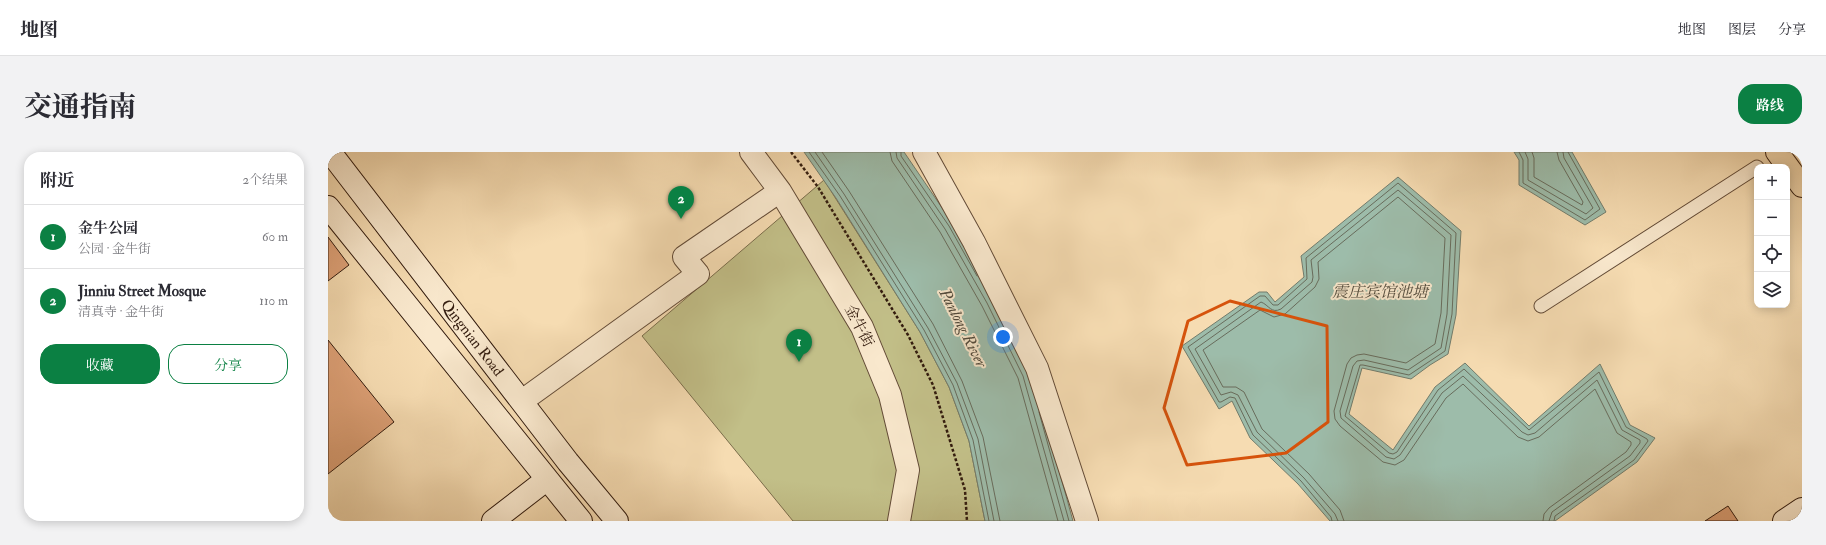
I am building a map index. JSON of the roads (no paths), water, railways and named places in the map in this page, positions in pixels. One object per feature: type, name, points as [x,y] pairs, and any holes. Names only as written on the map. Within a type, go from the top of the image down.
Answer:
[{"type":"main road","points":[[1777,153],[1802,186]]},
{"type":"street","name":"Qingnian Road","points":[[330,152],[568,462],[617,521]]},
{"type":"street","name":"金牛街","points":[[751,152],[780,191],[862,327],[890,395],[908,470],[898,521]]},
{"type":"street","points":[[924,152],[974,242],[1037,368],[1087,521]]},
{"type":"street","points":[[522,401],[698,274],[684,258],[780,191]]},
{"type":"street","name":"Qingnian Road","points":[[328,208],[546,480],[581,521]]},
{"type":"street","points":[[493,521],[546,480]]},
{"type":"street","points":[[1784,521],[1802,509]]},
{"type":"lane","points":[[1761,164],[1777,153]]},
{"type":"lane","points":[[1541,306],[1754,169]]},
{"type":"water","name":"Panlong River","points":[[804,152],[904,152],[953,224],[1032,373],[1073,521],[985,521],[969,441],[949,387],[920,332],[836,198]]},
{"type":"water","points":[[1514,152],[1572,152],[1606,212],[1585,225],[1519,185],[1519,160]]},
{"type":"water","name":"震庄宾馆池塘","points":[[1398,177],[1461,231],[1456,315],[1448,354],[1411,379],[1362,368],[1349,414],[1393,450],[1435,387],[1465,363],[1529,426],[1600,364],[1630,425],[1655,438],[1637,462],[1555,521],[1330,521],[1298,484],[1250,438],[1232,401],[1219,409],[1182,346],[1259,292],[1267,292],[1275,302],[1304,277],[1301,256]]},
{"type":"place","name":"Jinniu Street Mosque","points":[[681,219]]},
{"type":"place","name":"金牛公园","points":[[799,362]]}]
